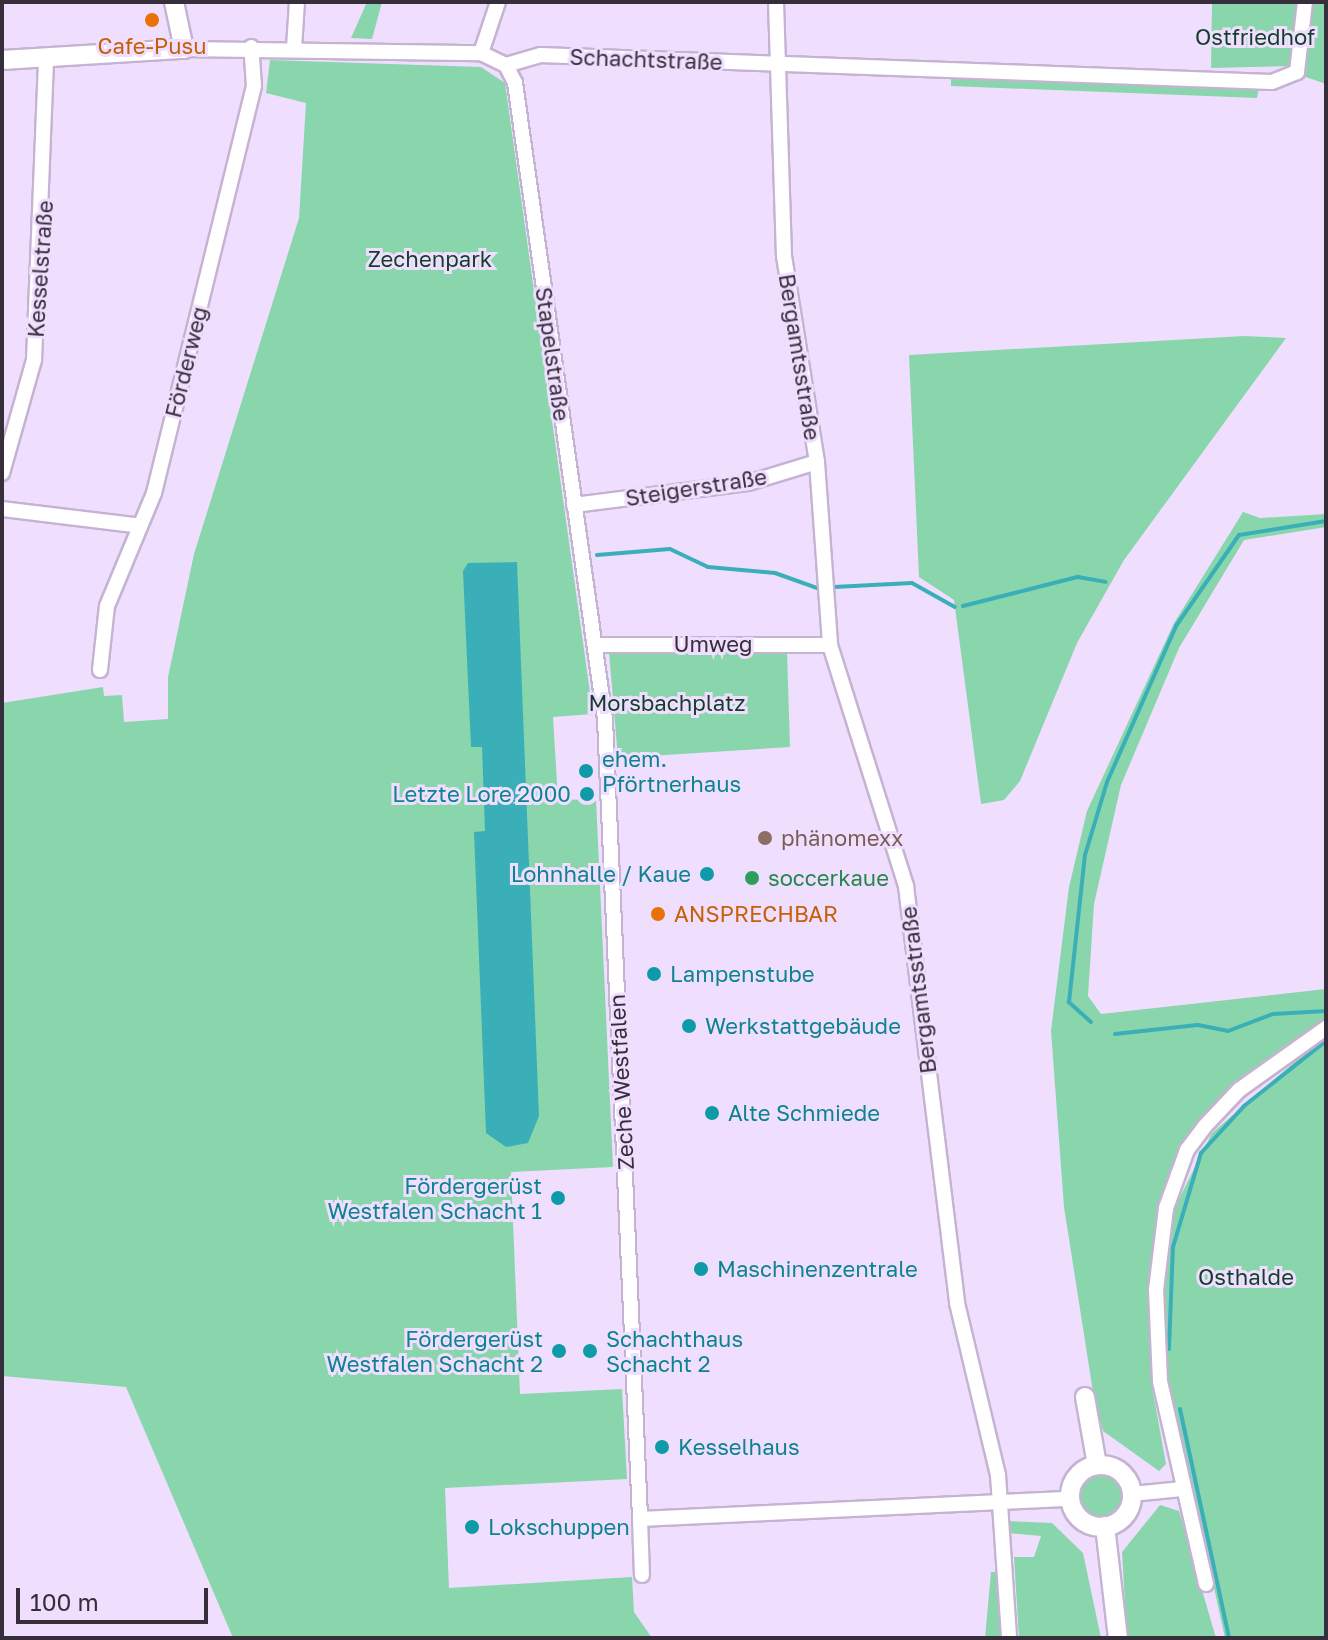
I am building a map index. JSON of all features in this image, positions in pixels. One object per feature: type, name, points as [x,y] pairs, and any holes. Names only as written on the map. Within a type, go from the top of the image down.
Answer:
[{"type":"street","points":[[174,2],[184,49]]},
{"type":"street","points":[[294,48],[297,2]]},
{"type":"street","points":[[481,53],[498,2]]},
{"type":"street","name":"Bergamtsstraße","points":[[776,2],[775,63],[784,256],[817,462],[830,645],[900,855],[957,1303],[1001,1501],[1009,1638]]},
{"type":"street","name":"Schachtstraße","points":[[506,65],[540,55],[1272,82],[1294,76],[1305,2]]},
{"type":"street","points":[[2,60],[46,61],[184,49],[251,47],[481,53],[506,65]]},
{"type":"street","name":"Förderweg","points":[[100,670],[107,606],[135,525],[154,493],[250,101],[251,47]]},
{"type":"street","name":"Kesselstraße","points":[[2,473],[34,360],[46,61]]},
{"type":"street","name":"Stapelstraße","points":[[506,65],[515,83],[596,645]]},
{"type":"street","name":"Steigerstraße","points":[[574,505],[748,483],[817,462]]},
{"type":"street","points":[[2,509],[135,525]]},
{"type":"street","name":"Umweg","points":[[596,645],[830,645]]},
{"type":"street","name":"Zeche Westfalen","points":[[596,645],[642,1575]]},
{"type":"street","points":[[1206,1584],[1182,1489],[1155,1328],[1159,1249],[1173,1183],[1221,1109],[1326,1028]]},
{"type":"street","points":[[1085,1397],[1097,1465]]},
{"type":"street","points":[[1097,1465],[1124,1476],[1132,1494],[1122,1519],[1105,1526],[1078,1517],[1070,1499],[1080,1473],[1097,1465]]},
{"type":"street","points":[[1132,1494],[1182,1489]]},
{"type":"street","points":[[640,1519],[1070,1499]]},
{"type":"street","points":[[1105,1526],[1118,1638]]},
{"type":"green space","points":[[367,2],[382,2],[372,39],[351,38]]},
{"type":"green space","name":"Ostfriedhof","points":[[1212,2],[1300,2],[1292,66],[1211,68]]},
{"type":"green space","points":[[1310,2],[1326,2],[1326,84],[1303,76]]},
{"type":"green space","name":"Zechenpark","points":[[270,60],[481,67],[505,83],[593,714],[553,717],[558,800],[596,799],[613,1167],[511,1172],[520,1394],[622,1389],[627,1479],[445,1488],[449,1588],[632,1577],[634,1612],[652,1638],[233,1638],[126,1387],[2,1376],[2,703],[103,687],[104,696],[122,695],[124,722],[168,719],[168,677],[194,554],[299,218],[306,103],[266,93]]},
{"type":"green space","points":[[951,77],[1259,88],[1257,98],[951,86]]},
{"type":"green space","points":[[1244,336],[1286,338],[1124,560],[1077,643],[1020,781],[1004,800],[981,804],[954,600],[919,577],[909,355]]},
{"type":"green space","points":[[1243,512],[1260,518],[1326,514],[1326,527],[1244,540],[1179,648],[1121,785],[1094,904],[1088,996],[1101,1014],[1326,989],[1326,1018],[1204,1115],[1167,1180],[1149,1292],[1152,1387],[1166,1464],[1159,1471],[1103,1431],[1093,1392],[1064,1207],[1051,1031],[1069,887],[1087,811],[1174,623]]},
{"type":"green space","name":"Morsbachplatz","points":[[609,652],[787,652],[790,747],[618,758]]},
{"type":"green space","name":"Osthalde","points":[[1326,1035],[1326,1638],[1225,1638],[1168,1378],[1163,1290],[1174,1209],[1212,1133]]},
{"type":"green space","points":[[1101,1471],[1118,1479],[1126,1496],[1118,1513],[1101,1521],[1084,1513],[1076,1496],[1084,1479]]},
{"type":"green space","points":[[1160,1505],[1179,1511],[1216,1638],[1127,1638],[1122,1552]]},
{"type":"green space","points":[[1006,1521],[1052,1523],[1083,1553],[1101,1638],[1019,1638],[1014,1557],[1034,1557],[1041,1536],[1008,1533]]},
{"type":"green space","points":[[991,1572],[998,1572],[1001,1638],[985,1638]]},
{"type":"shaded area","points":[[517,562],[539,1116],[528,1143],[506,1147],[486,1133],[474,832],[485,831],[482,747],[471,747],[463,571],[468,563]]},
{"type":"waterway","points":[[1091,1022],[1069,1002],[1085,855],[1107,782],[1176,626],[1239,535],[1326,521]]},
{"type":"waterway","points":[[597,555],[670,549],[708,567],[775,573],[817,588]]},
{"type":"waterway","points":[[963,606],[1078,577],[1106,582]]},
{"type":"waterway","points":[[834,587],[912,583],[955,607]]},
{"type":"waterway","points":[[1115,1034],[1198,1025],[1228,1031],[1273,1014],[1326,1011]]},
{"type":"waterway","points":[[1169,1349],[1173,1247],[1201,1153],[1244,1106],[1326,1041]]},
{"type":"waterway","points":[[1180,1409],[1229,1638]]},
{"type":"place","name":"Cafe-Pusu","points":[[152,20]]},
{"type":"place","name":"ehem. Pförtnerhaus","points":[[586,771]]},
{"type":"place","name":"Letzte Lore 2000","points":[[587,794]]},
{"type":"place","name":"phänomexx","points":[[765,838]]},
{"type":"place","name":"Lohnhalle / Kaue","points":[[707,874]]},
{"type":"place","name":"soccerkaue","points":[[752,878]]},
{"type":"place","name":"ANSPRECHBAR","points":[[658,914]]},
{"type":"place","name":"Lampenstube","points":[[654,974]]},
{"type":"place","name":"Werkstattgebäude","points":[[689,1026]]},
{"type":"place","name":"Alte Schmiede","points":[[712,1113]]},
{"type":"place","name":"Fördergerüst Westfalen Schacht 1","points":[[558,1198]]},
{"type":"place","name":"Maschinenzentrale","points":[[701,1269]]},
{"type":"place","name":"Fördergerüst Westfalen Schacht 2","points":[[559,1351]]},
{"type":"place","name":"Schachthaus Schacht 2","points":[[590,1351]]},
{"type":"place","name":"Kesselhaus","points":[[662,1447]]},
{"type":"place","name":"Lokschuppen","points":[[472,1527]]}]
